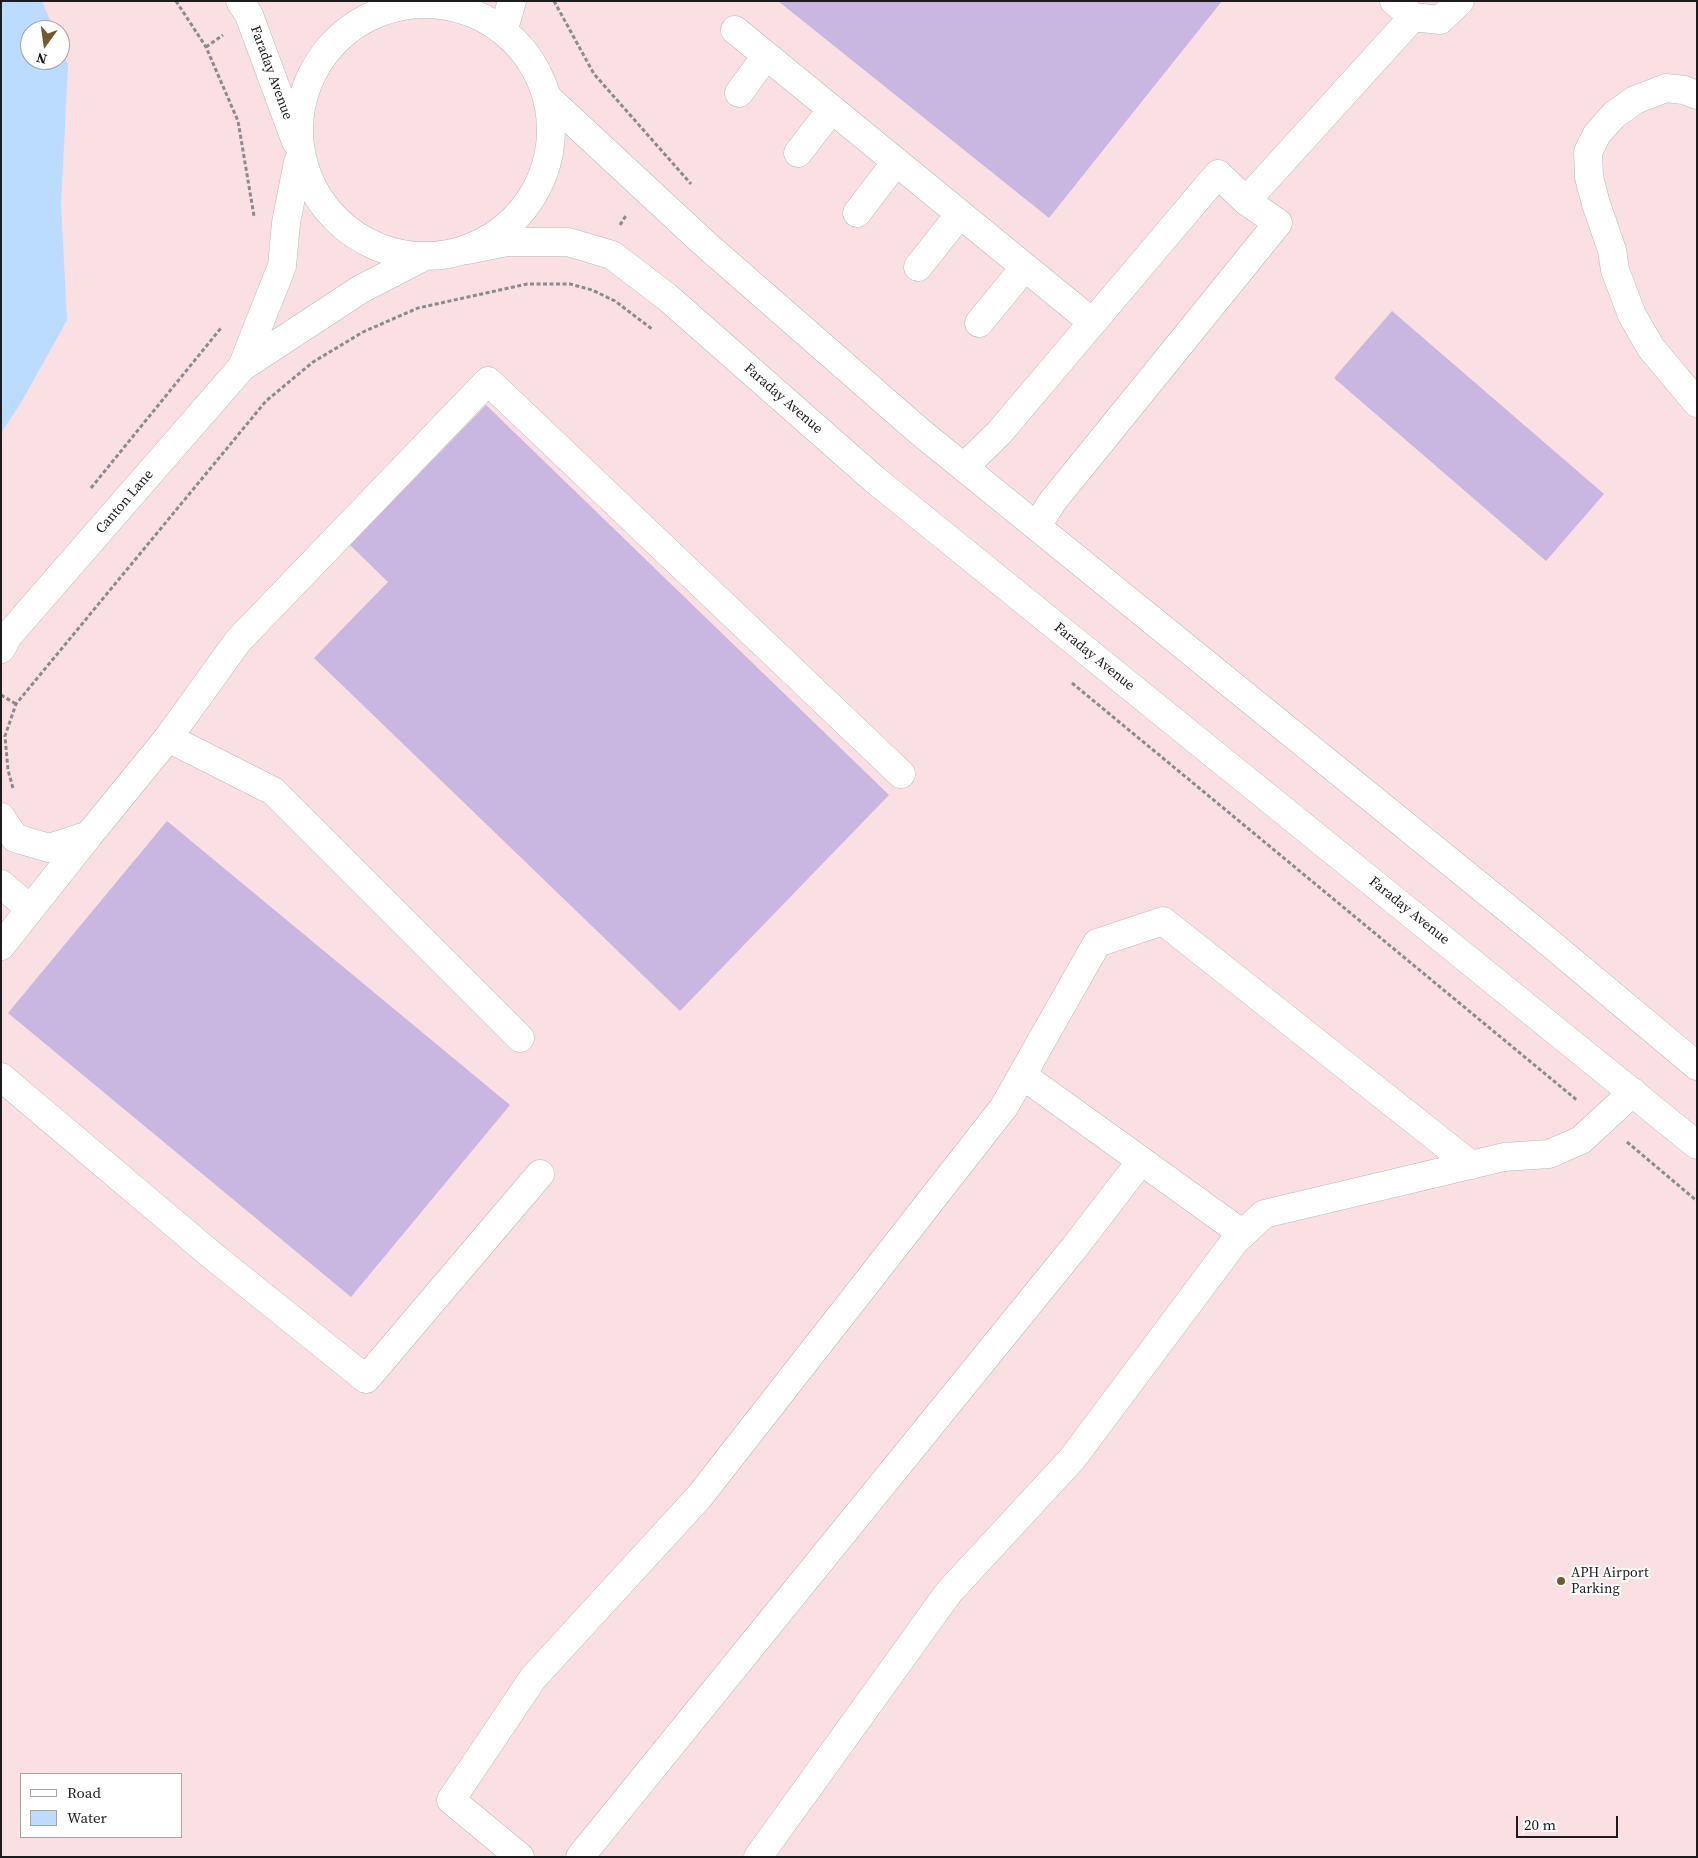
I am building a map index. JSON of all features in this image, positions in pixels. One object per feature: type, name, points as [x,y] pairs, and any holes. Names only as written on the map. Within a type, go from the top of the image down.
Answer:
[{"type":"street","name":"Faraday Avenue","points":[[240,1],[249,15],[298,154],[318,200],[341,226],[380,249],[423,257],[507,242],[568,242],[612,255],[667,297],[874,478],[1697,1145]]},
{"type":"street","points":[[504,29],[512,1]]},
{"type":"street","points":[[1246,201],[1404,9],[1440,20],[1460,1]]},
{"type":"street","name":"Canton Lane","points":[[242,368],[282,266],[286,223],[298,154],[306,81],[346,29],[400,2]]},
{"type":"street","points":[[400,2],[450,4],[504,29],[533,62],[550,100],[552,145],[543,178],[509,225],[467,250]]},
{"type":"street","points":[[734,30],[1092,322]]},
{"type":"street","points":[[739,93],[766,56]]},
{"type":"street","points":[[1697,95],[1684,90],[1666,88],[1635,100],[1614,115],[1597,134],[1588,152],[1589,177],[1596,204],[1612,250],[1615,270],[1632,315],[1651,348],[1697,403]]},
{"type":"street","points":[[550,100],[748,282],[964,467],[1539,934],[1697,1066]]},
{"type":"street","points":[[798,153],[832,109]]},
{"type":"street","points":[[857,213],[896,162]]},
{"type":"street","points":[[964,467],[999,432],[1218,174],[1246,201],[1278,223],[1052,502],[1036,526]]},
{"type":"street","points":[[918,267],[960,214]]},
{"type":"street","name":"Canton Lane","points":[[3,641],[242,368],[361,289],[423,257]]},
{"type":"street","points":[[979,323],[1025,267]]},
{"type":"street","points":[[1,946],[168,738],[238,641],[488,381],[901,774]]},
{"type":"street","points":[[168,738],[273,791],[520,1038]]},
{"type":"street","points":[[1,817],[15,838],[49,848],[89,835]]},
{"type":"street","points":[[1,884],[30,908]]},
{"type":"street","points":[[520,1857],[451,1800],[533,1678],[699,1497],[1004,1107],[1097,943],[1163,921],[1471,1165]]},
{"type":"street","points":[[1022,1075],[1243,1234]]},
{"type":"street","points":[[1,1076],[214,1257],[366,1379],[540,1174]]},
{"type":"street","points":[[758,1857],[949,1592],[1072,1459],[1243,1234],[1264,1214],[1520,1154],[1550,1154],[1581,1140],[1633,1092]]},
{"type":"street","points":[[580,1857],[1074,1248],[1141,1161]]},
{"type":"path","points":[[176,1],[206,47],[238,121],[255,225]]},
{"type":"path","points":[[554,1],[594,74],[695,189]]},
{"type":"path","points":[[592,290],[612,255],[620,224],[645,188],[664,153]]},
{"type":"path","points":[[89,491],[227,321]]},
{"type":"path","points":[[1,695],[16,704]]},
{"type":"shaded area","points":[[1,1],[1697,1],[1697,1857],[1,1857]]},
{"type":"water","points":[[1,1],[42,1],[50,20],[20,20],[20,70],[68,70],[61,205],[67,320],[22,401],[1,433]]},
{"type":"building","points":[[778,1],[1222,1],[1049,218]]},
{"type":"building","points":[[1392,311],[1604,494],[1546,561],[1334,378]]},
{"type":"building","points":[[486,405],[889,795],[680,1011],[314,658],[388,582],[350,545]]},
{"type":"building","points":[[167,821],[510,1105],[351,1297],[8,1013]]},
{"type":"place","name":"APH Airport Parking","points":[[1561,1581]]}]
